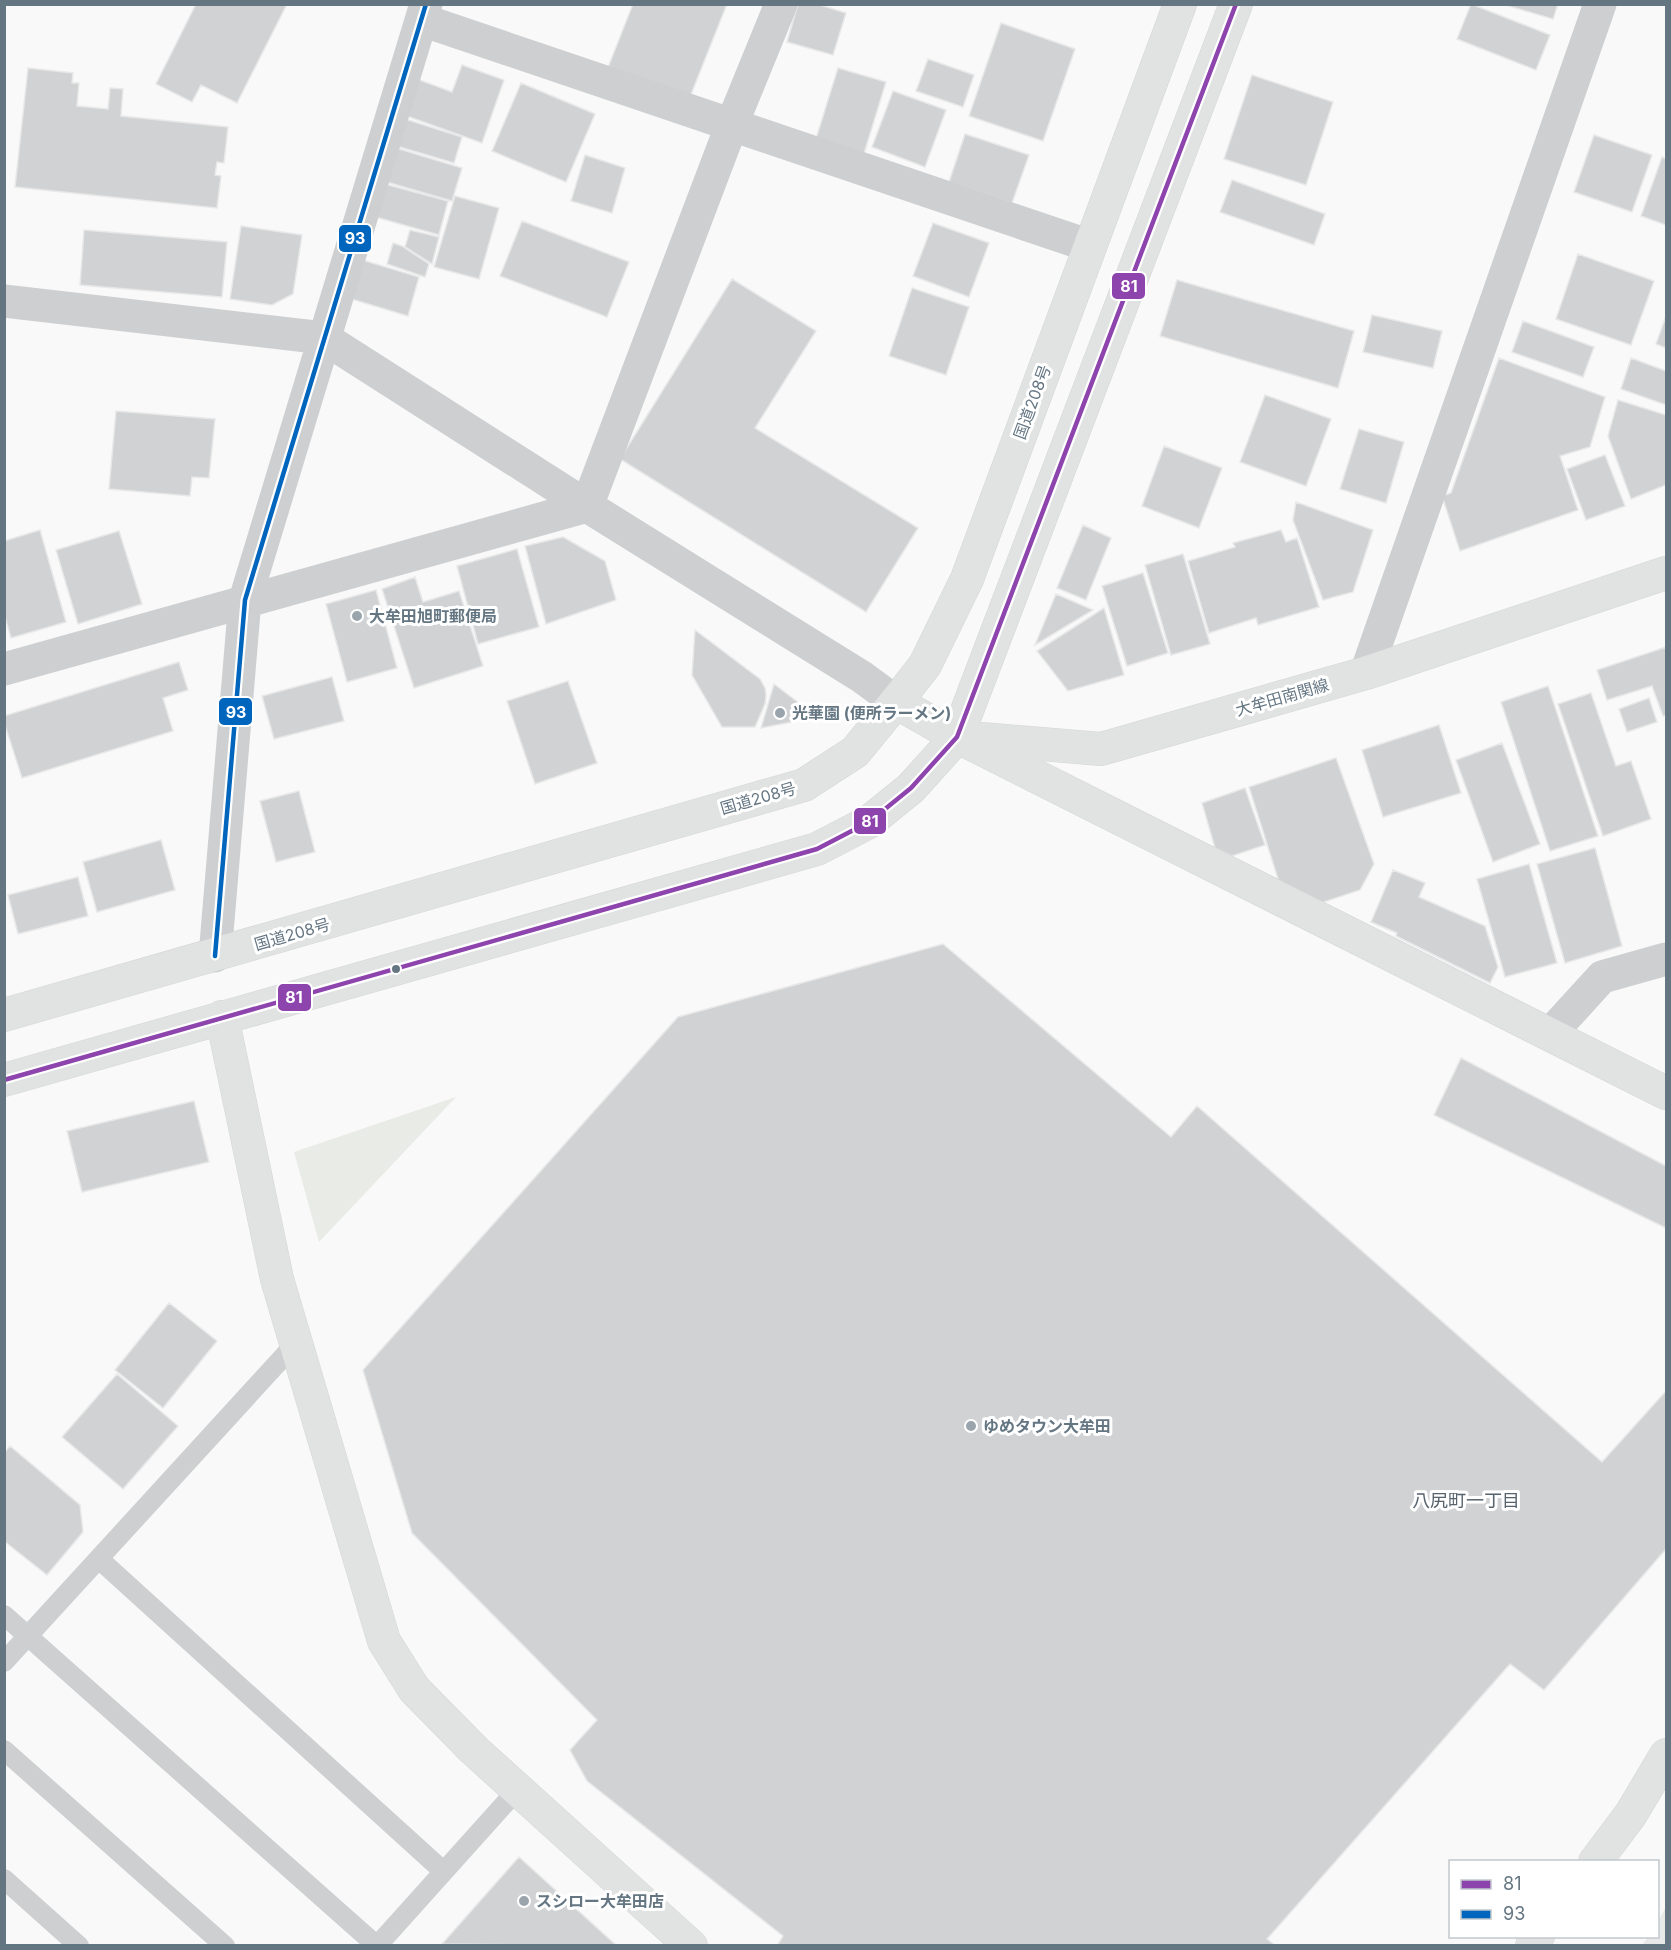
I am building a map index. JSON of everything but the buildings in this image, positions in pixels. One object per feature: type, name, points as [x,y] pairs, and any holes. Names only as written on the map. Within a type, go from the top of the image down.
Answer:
[{"type":"main road","name":"国道208号","points":[[4,1016],[804,785],[855,752],[925,665],[967,579],[1180,4]]},
{"type":"main road","points":[[4,1080],[817,849],[869,822],[911,789],[957,737],[1236,4]]},
{"type":"main road","name":"大牟田南関線","points":[[896,702],[957,737],[1101,749],[1366,673],[1666,573]]},
{"type":"main road","points":[[957,737],[1666,1093]]},
{"type":"main road","points":[[222,1017],[277,1279],[384,1641],[414,1689],[474,1750],[691,1946]]},
{"type":"main road","points":[[1596,1860],[1631,1814],[1666,1755]]},
{"type":"street","points":[[587,506],[732,124],[781,4]]},
{"type":"street","points":[[1366,673],[1600,4]]},
{"type":"street","points":[[214,956],[245,600],[424,12],[732,124],[1090,246]]},
{"type":"street","points":[[4,301],[324,338],[587,506],[862,677],[896,702]]},
{"type":"street","points":[[4,669],[587,506]]},
{"type":"street","points":[[1550,1034],[1602,977],[1666,959]]},
{"type":"lane","points":[[4,1662],[296,1344]]},
{"type":"lane","points":[[99,1559],[443,1871]]},
{"type":"lane","points":[[4,1615],[377,1945],[518,1789]]},
{"type":"lane","points":[[4,1750],[225,1946]]},
{"type":"lane","points":[[4,1879],[79,1946]]},
{"type":"shaded area","points":[[456,1097],[319,1242],[294,1152]]},
{"type":"shaded area","points":[[1666,1907],[1666,1945],[1642,1945],[1647,1938],[1659,1938],[1659,1919]]},
{"type":"transit line","name":"93","points":[[215,956],[245,600],[426,4]]},
{"type":"transit line","name":"81","points":[[4,1080],[817,849],[869,822],[911,788],[957,737],[1236,4]]},
{"type":"place","name":"大牟田旭町郵便局","points":[[357,616]]},
{"type":"place","name":"光華園 (便所ラーメン)","points":[[780,713]]},
{"type":"place","name":"ゆめタウン大牟田","points":[[971,1426]]},
{"type":"place","name":"スシロー大牟田店","points":[[524,1901]]},
{"type":"district","name":"八尻町一丁目","points":[[1466,1501]]}]
